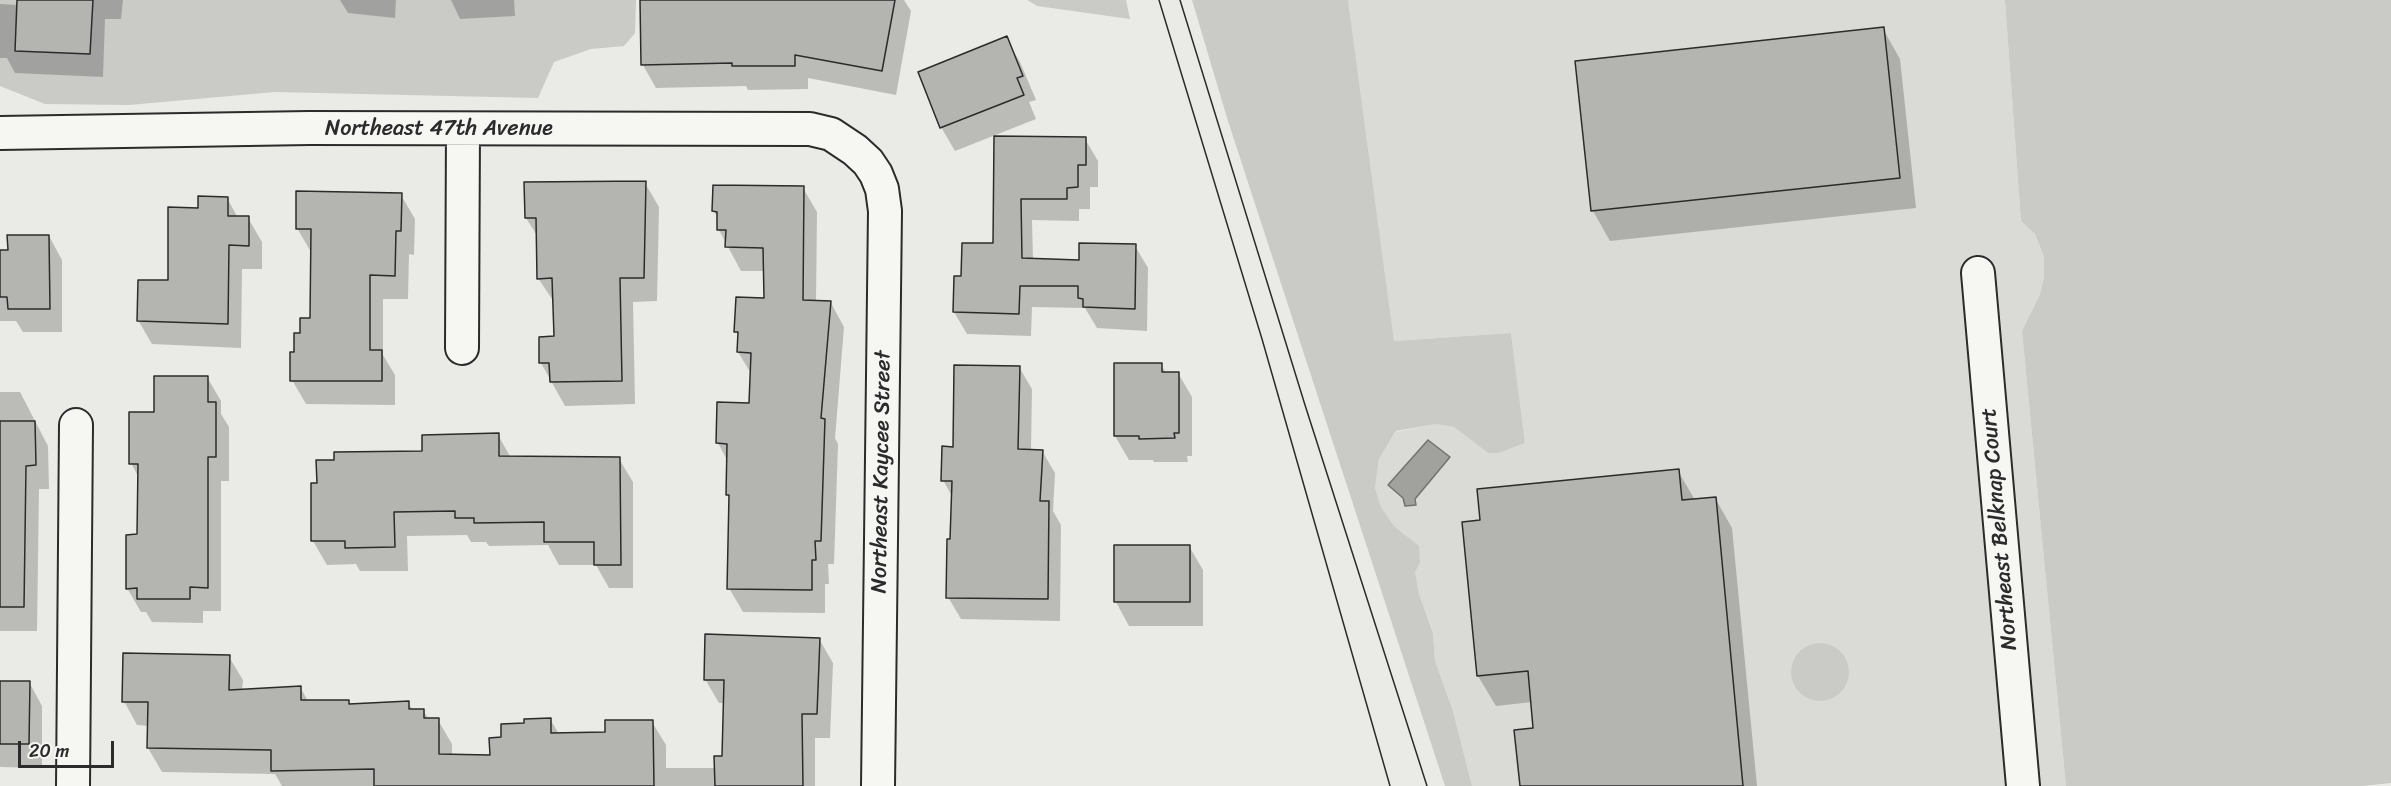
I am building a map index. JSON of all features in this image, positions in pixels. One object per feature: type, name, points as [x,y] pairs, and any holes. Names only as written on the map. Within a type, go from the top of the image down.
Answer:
[{"type":"street","points":[[462,348],[463,129]]},
{"type":"street","name":"Northeast 47th Avenue","points":[[0,133],[810,129],[831,134],[868,162]]},
{"type":"street","name":"Northeast Kaycee Street","points":[[868,162],[882,189],[886,228],[878,786]]},
{"type":"street","name":"Northeast Belknap Court","points":[[1978,273],[2023,786]]},
{"type":"street","points":[[73,786],[76,424]]},
{"type":"shaded area","points":[[0,0],[636,0],[635,33],[624,46],[591,49],[554,62],[538,98],[275,92],[129,105],[45,104],[0,86]]},
{"type":"shaded area","points":[[1027,0],[1126,0],[1130,19],[1037,6]]},
{"type":"shaded area","points":[[1192,0],[1348,0],[1394,341],[1511,333],[1525,443],[1499,453],[1488,453],[1454,427],[1436,424],[1396,431],[1379,459],[1375,488],[1381,507],[1394,526],[1419,546],[1420,562],[1415,572],[1419,594],[1433,633],[1435,661],[1453,711],[1472,786],[1445,786],[1227,118]]},
{"type":"shaded area","points":[[1348,0],[2005,0],[2021,221],[2035,234],[2044,257],[2044,277],[2040,294],[2022,331],[2066,786],[1472,786],[1453,711],[1435,661],[1433,632],[1419,594],[1407,536],[1394,526],[1381,507],[1375,488],[1379,459],[1396,432],[1436,424],[1454,427],[1488,453],[1499,453],[1525,443],[1511,333],[1394,341]]},
{"type":"shaded area","points":[[2005,0],[2391,0],[2391,783],[2362,786],[2066,786],[2022,331],[2040,294],[2044,277],[2044,257],[2035,234],[2021,221]]},
{"type":"shaded area","points":[[1428,440],[1450,457],[1415,499],[1416,505],[1405,506],[1403,498],[1388,485]]},
{"type":"shaded area","points":[[1820,643],[1836,648],[1844,656],[1849,672],[1844,688],[1836,696],[1820,701],[1804,696],[1796,688],[1791,672],[1796,656],[1804,648]]},
{"type":"building","points":[[17,0],[93,0],[90,54],[15,51]]},
{"type":"building","points":[[640,0],[895,0],[882,71],[795,55],[795,66],[732,66],[732,63],[641,65]]},
{"type":"building","points":[[1884,27],[1900,178],[1591,211],[1575,61]]},
{"type":"building","points":[[1007,36],[1023,76],[1017,78],[1024,95],[940,128],[918,72]]},
{"type":"building","points":[[994,136],[1086,137],[1086,165],[1078,165],[1078,187],[1067,188],[1067,199],[1021,199],[1022,258],[1079,260],[1079,243],[1136,244],[1135,309],[1083,307],[1083,299],[1078,298],[1078,286],[1020,286],[1019,314],[953,312],[954,276],[961,276],[962,243],[993,243]]},
{"type":"building","points":[[646,181],[644,278],[620,278],[622,381],[550,382],[549,363],[539,363],[539,337],[554,336],[552,278],[537,279],[536,218],[525,218],[524,182]]},
{"type":"building","points":[[713,185],[804,186],[803,300],[831,301],[821,418],[825,419],[821,541],[815,541],[816,560],[812,560],[812,590],[727,589],[729,495],[726,495],[727,444],[716,443],[717,402],[749,403],[751,353],[737,352],[738,332],[734,332],[736,297],[764,298],[763,248],[725,247],[726,230],[717,230],[717,212],[712,211]]},
{"type":"building","points":[[296,191],[402,193],[401,231],[396,231],[395,276],[370,275],[370,350],[382,350],[382,381],[290,381],[290,352],[294,352],[294,333],[300,333],[300,318],[310,318],[311,229],[296,229]]},
{"type":"building","points":[[198,196],[228,197],[228,216],[249,216],[249,246],[229,245],[228,324],[137,321],[138,280],[168,280],[168,207],[198,208]]},
{"type":"building","points":[[7,235],[49,235],[50,309],[8,309],[7,297],[0,297],[0,250],[8,250]]},
{"type":"building","points":[[1114,363],[1162,363],[1162,372],[1179,372],[1179,433],[1174,433],[1175,438],[1139,439],[1139,436],[1114,436]]},
{"type":"building","points":[[954,365],[1020,366],[1018,449],[1043,450],[1040,501],[1049,501],[1048,599],[946,598],[947,539],[950,539],[952,481],[941,481],[942,446],[953,447]]},
{"type":"building","points":[[154,376],[208,376],[208,402],[216,402],[216,457],[208,457],[208,588],[190,587],[190,599],[137,599],[137,588],[126,589],[126,535],[137,534],[138,464],[129,464],[129,412],[154,412]]},
{"type":"building","points":[[0,421],[35,421],[36,465],[26,466],[24,607],[0,607]]},
{"type":"building","points":[[499,433],[499,456],[620,457],[621,565],[594,565],[594,542],[544,542],[544,522],[474,523],[474,518],[455,518],[455,511],[394,512],[395,547],[345,548],[345,541],[311,541],[311,483],[317,483],[316,460],[334,460],[334,452],[422,451],[422,435]]},
{"type":"building","points":[[1679,469],[1682,500],[1716,497],[1743,786],[1520,786],[1514,730],[1533,728],[1528,671],[1477,676],[1462,522],[1480,520],[1477,489]]},
{"type":"building","points":[[1114,545],[1190,545],[1190,602],[1114,602]]},
{"type":"building","points":[[705,634],[820,638],[817,714],[802,714],[803,786],[715,786],[714,756],[722,756],[724,680],[704,680]]},
{"type":"building","points":[[123,653],[230,655],[229,690],[301,686],[301,700],[349,700],[349,704],[409,701],[409,709],[424,709],[424,718],[439,718],[439,754],[490,755],[489,738],[501,737],[501,724],[524,723],[524,719],[551,718],[551,733],[605,732],[605,720],[653,720],[654,786],[374,786],[374,769],[271,771],[271,750],[147,748],[148,702],[122,702]]},
{"type":"building","points":[[0,681],[30,681],[29,744],[0,744]]},
{"type":"tram line","points":[[1159,0],[1262,339],[1390,786]]},
{"type":"tram line","points":[[1180,0],[1305,405],[1427,786]]}]
